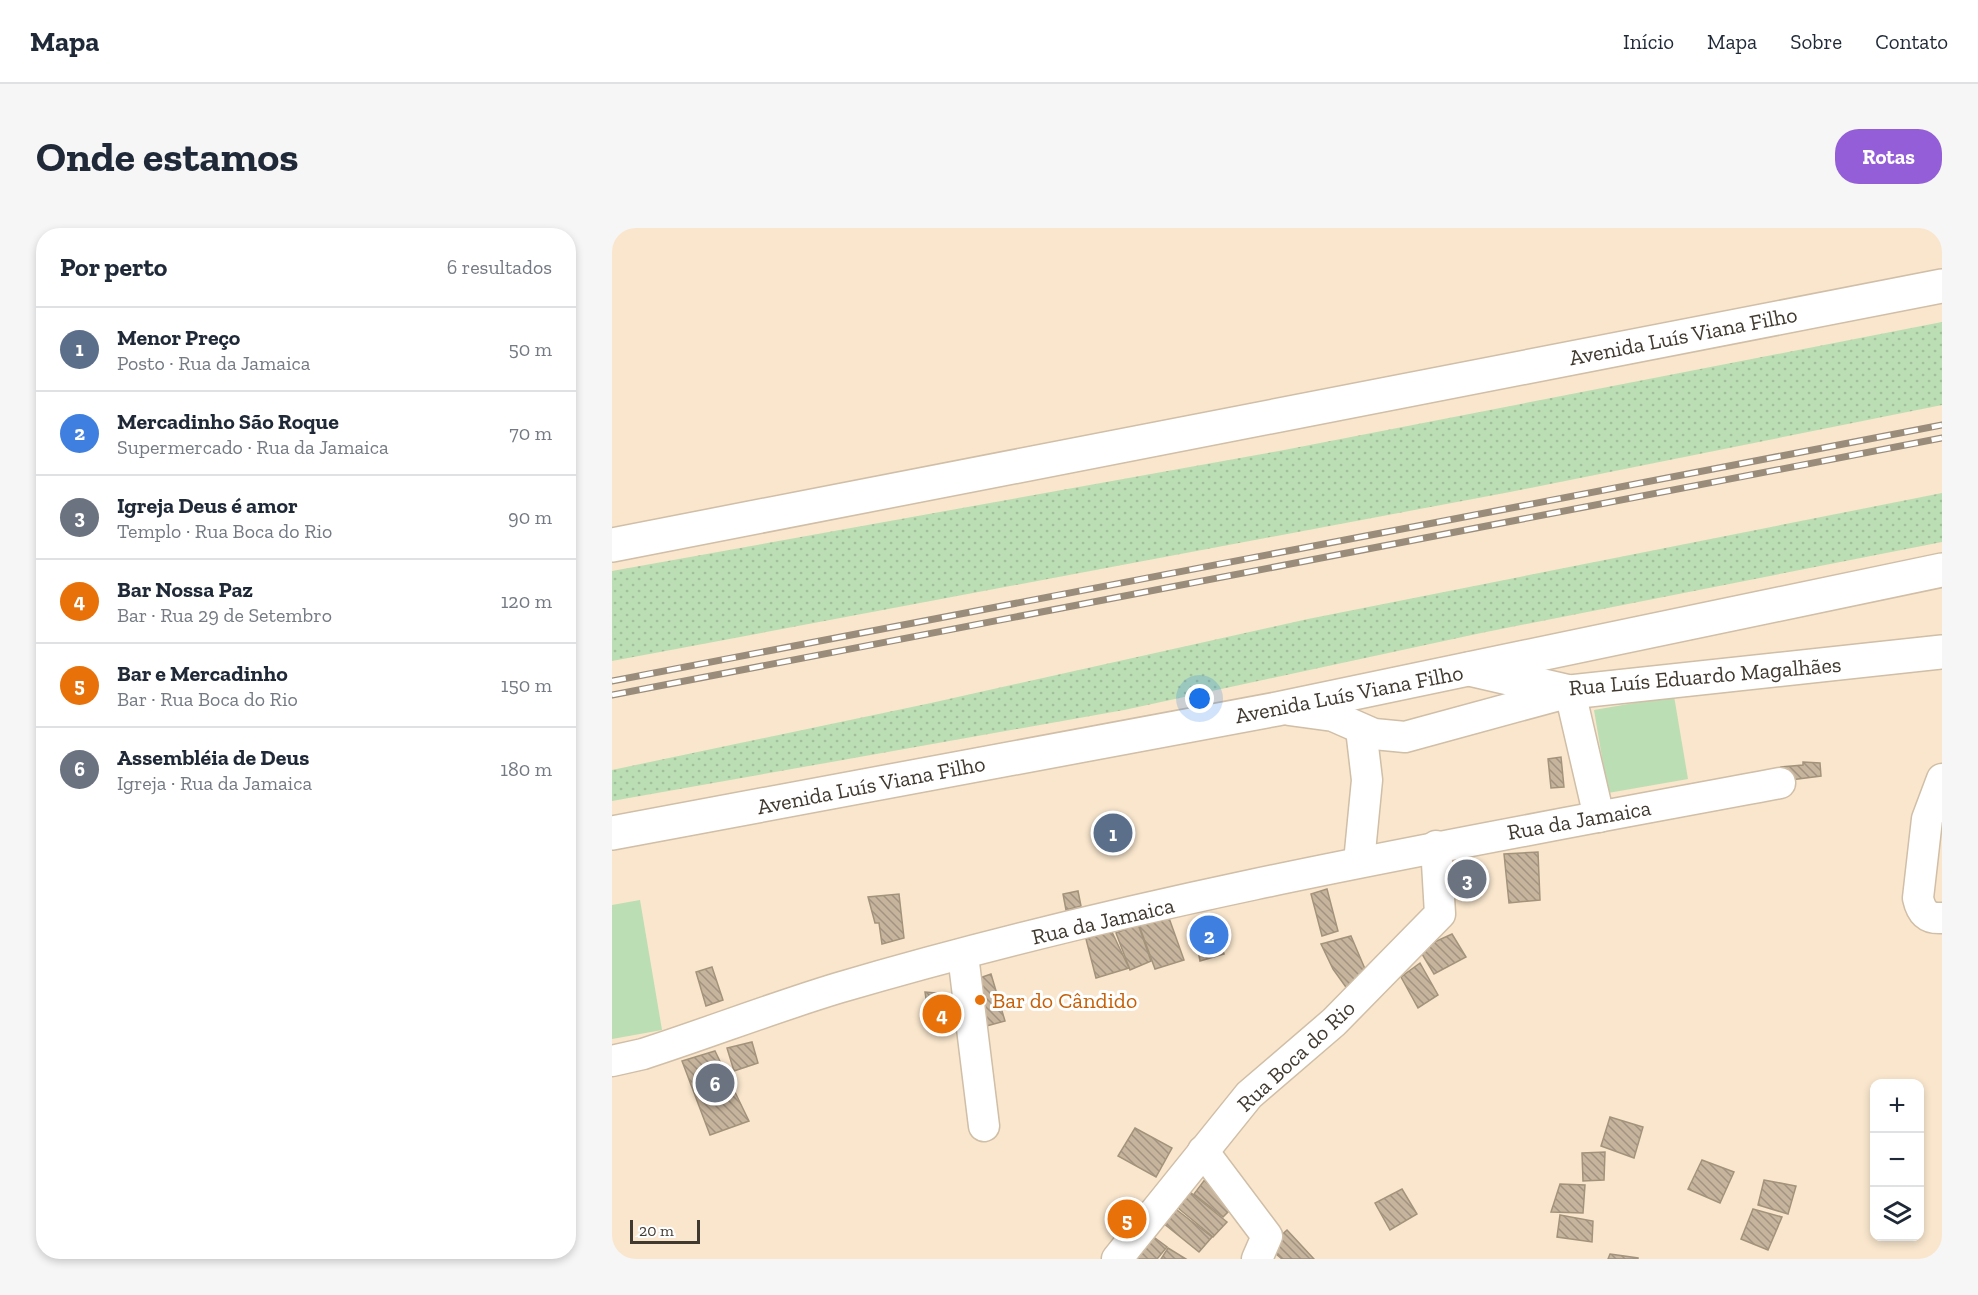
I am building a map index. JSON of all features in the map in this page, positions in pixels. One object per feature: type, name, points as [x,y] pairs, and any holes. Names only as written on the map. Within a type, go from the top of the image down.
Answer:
[{"type":"main road","name":"Avenida Luís Viana Filho","points":[[612,545],[1942,286]]},
{"type":"main road","name":"Avenida Luís Viana Filho","points":[[612,833],[1277,709],[1942,570]]},
{"type":"main road","name":"Rua Luís Eduardo Magalhães","points":[[1469,669],[1570,692],[1942,652]]},
{"type":"street","points":[[1277,709],[1334,716],[1374,734],[1405,737],[1570,692],[1599,817]]},
{"type":"street","points":[[1359,862],[1367,780],[1361,729]]},
{"type":"street","points":[[1942,779],[1927,819],[1918,898],[1920,910],[1926,916],[1942,918]]},
{"type":"street","name":"Rua da Jamaica","points":[[612,1061],[643,1054],[836,989],[1118,916],[1436,846],[1780,783]]},
{"type":"street","name":"Rua Boca do Rio","points":[[1117,1259],[1249,1095],[1334,1022],[1440,914],[1436,846]]},
{"type":"street","points":[[963,955],[984,1126]]},
{"type":"street","points":[[1203,1150],[1267,1236],[1257,1259]]},
{"type":"green space","points":[[1942,322],[1942,405],[1510,492],[612,661],[612,571],[1279,451]]},
{"type":"green space","points":[[1942,493],[1942,542],[1481,633],[1124,710],[612,801],[612,770],[931,703],[1308,619]]},
{"type":"green space","points":[[1674,696],[1688,779],[1608,793],[1594,710]]},
{"type":"green space","points":[[640,900],[662,1030],[612,1039],[612,905]]},
{"type":"building","points":[[1561,757],[1564,787],[1551,788],[1548,759]]},
{"type":"building","points":[[1803,762],[1820,763],[1821,776],[1783,781],[1781,767],[1803,765]]},
{"type":"building","points":[[1538,852],[1540,900],[1509,903],[1504,854]]},
{"type":"building","points":[[1472,860],[1484,890],[1461,899],[1451,867]]},
{"type":"building","points":[[1327,889],[1338,931],[1322,936],[1311,894]]},
{"type":"building","points":[[1078,891],[1081,906],[1066,910],[1063,894]]},
{"type":"building","points":[[899,894],[904,938],[882,944],[879,923],[875,923],[868,897]]},
{"type":"building","points":[[1213,915],[1224,954],[1200,961],[1193,922]]},
{"type":"building","points":[[1169,918],[1184,960],[1155,969],[1139,925]]},
{"type":"building","points":[[1138,924],[1151,961],[1130,970],[1116,933]]},
{"type":"building","points":[[1111,930],[1129,968],[1096,978],[1086,939]]},
{"type":"building","points":[[1452,934],[1466,957],[1434,974],[1419,949]]},
{"type":"building","points":[[1351,936],[1368,976],[1348,990],[1333,969],[1321,944]]},
{"type":"building","points":[[1420,963],[1438,995],[1418,1008],[1401,977]]},
{"type":"building","points":[[712,967],[723,1000],[706,1006],[696,972]]},
{"type":"building","points":[[991,974],[1005,1021],[979,1028],[971,981]]},
{"type":"building","points":[[925,992],[946,994],[953,1028],[931,1031]]},
{"type":"building","points":[[752,1042],[758,1063],[734,1071],[727,1048]]},
{"type":"building","points":[[715,1051],[749,1121],[710,1135],[682,1061]]},
{"type":"building","points":[[1610,1117],[1643,1127],[1634,1158],[1601,1146]]},
{"type":"building","points":[[1135,1128],[1172,1148],[1156,1177],[1118,1156]]},
{"type":"building","points":[[1605,1152],[1604,1180],[1583,1181],[1582,1153]]},
{"type":"building","points":[[1702,1160],[1734,1172],[1720,1203],[1688,1189]]},
{"type":"building","points":[[1206,1178],[1236,1204],[1223,1217],[1194,1194]]},
{"type":"building","points":[[1764,1180],[1796,1186],[1788,1214],[1758,1205]]},
{"type":"building","points":[[1560,1184],[1585,1185],[1583,1213],[1551,1212]]},
{"type":"building","points":[[1402,1189],[1417,1214],[1390,1230],[1375,1203]]},
{"type":"building","points":[[1190,1192],[1227,1222],[1213,1237],[1178,1208]]},
{"type":"building","points":[[1126,1204],[1141,1212],[1129,1231],[1114,1221]]},
{"type":"building","points":[[1173,1207],[1212,1237],[1199,1252],[1162,1222]]},
{"type":"building","points":[[1753,1209],[1782,1217],[1768,1250],[1741,1239]]},
{"type":"building","points":[[1560,1215],[1593,1221],[1592,1242],[1557,1237]]},
{"type":"building","points":[[1287,1230],[1314,1259],[1282,1259],[1268,1247]]},
{"type":"building","points":[[1151,1235],[1167,1247],[1157,1259],[1134,1259]]},
{"type":"building","points":[[1168,1248],[1186,1259],[1161,1259]]},
{"type":"building","points":[[1610,1254],[1638,1258],[1638,1259],[1608,1259]]},
{"type":"railway","points":[[612,681],[1942,425]]},
{"type":"railway","points":[[612,695],[1942,438]]},
{"type":"place","name":"Menor Preço","points":[[1113,833]]},
{"type":"place","name":"Igreja Deus é amor","points":[[1467,879]]},
{"type":"place","name":"Mercadinho São Roque","points":[[1209,935]]},
{"type":"place","name":"Bar do Cândido","points":[[980,1000]]},
{"type":"place","name":"Bar Nossa Paz","points":[[942,1014]]},
{"type":"place","name":"Assembléia de Deus","points":[[715,1083]]},
{"type":"place","name":"Bar e Mercadinho","points":[[1127,1219]]}]
